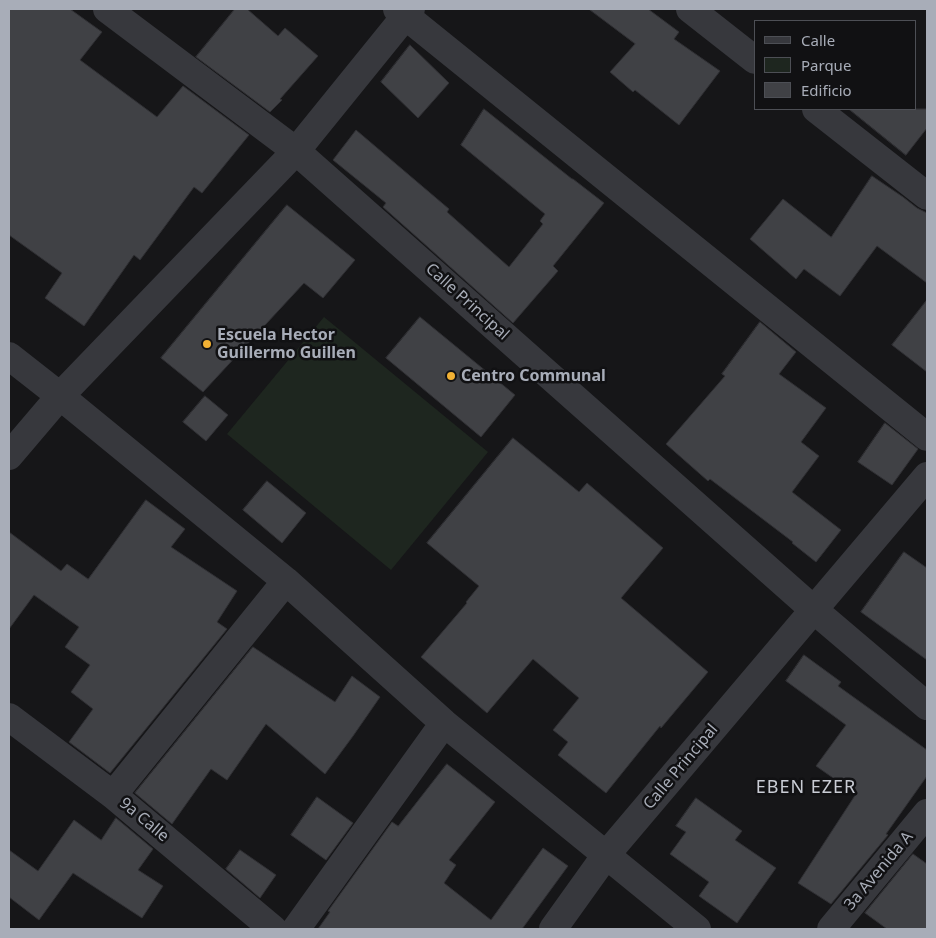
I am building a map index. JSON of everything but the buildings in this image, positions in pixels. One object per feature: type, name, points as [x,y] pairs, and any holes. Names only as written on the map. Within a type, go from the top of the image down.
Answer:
[{"type":"street","name":"Calle Principal","points":[[107,9],[296,151],[814,610],[927,706]]},
{"type":"street","points":[[692,9],[754,59]]},
{"type":"street","points":[[9,456],[60,396],[296,151],[405,11],[927,437]]},
{"type":"street","points":[[817,110],[927,196]]},
{"type":"street","points":[[9,356],[286,581],[444,723],[696,929]]},
{"type":"street","name":"Calle Principal","points":[[553,929],[606,855],[927,476]]},
{"type":"street","points":[[114,795],[286,581]]},
{"type":"street","name":"9a Calle","points":[[9,717],[114,795],[273,929]]},
{"type":"street","points":[[296,929],[444,723]]},
{"type":"street","name":"3a Avenida A","points":[[831,929],[927,813]]},
{"type":"green space","points":[[324,317],[488,452],[391,570],[227,434]]},
{"type":"place","name":"Escuela Hector Guillermo Guillen","points":[[207,344]]},
{"type":"place","name":"Centro Communal","points":[[451,376]]},
{"type":"district","name":"EBEN EZER","points":[[806,788]]}]
